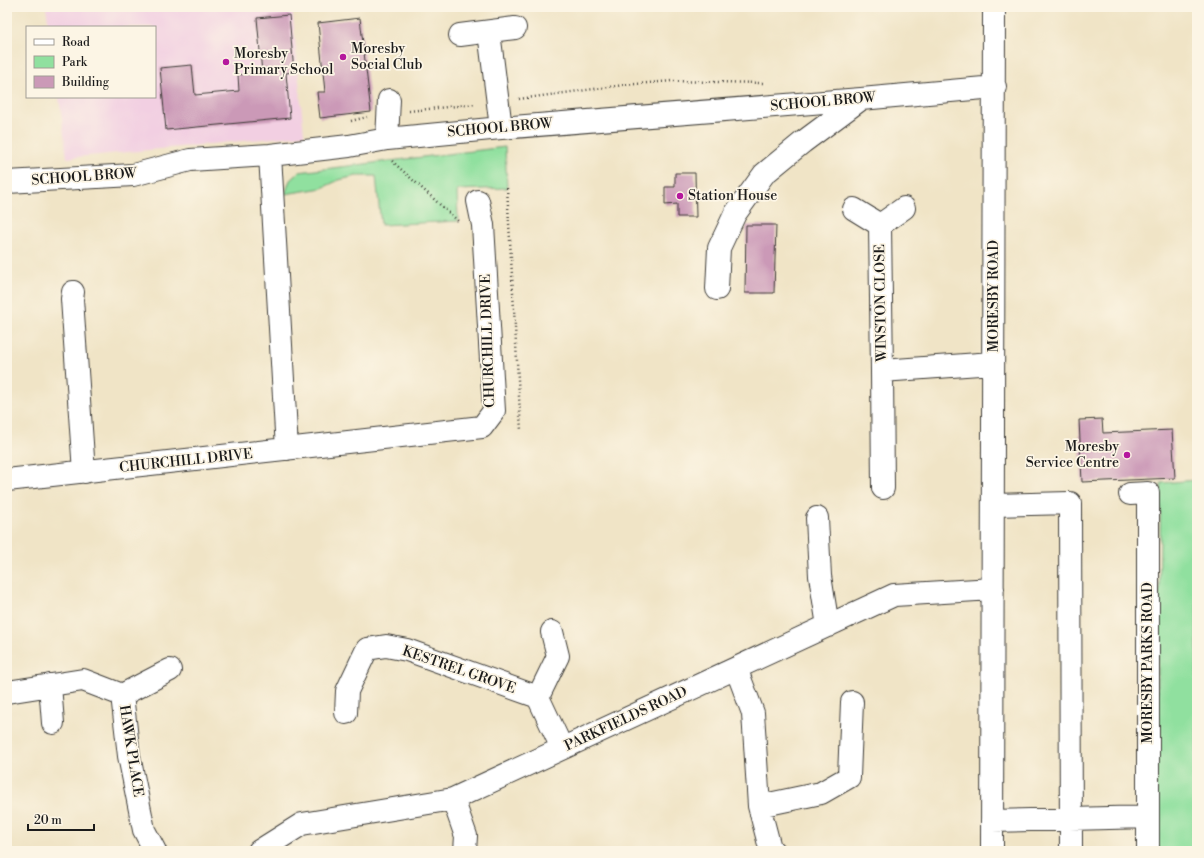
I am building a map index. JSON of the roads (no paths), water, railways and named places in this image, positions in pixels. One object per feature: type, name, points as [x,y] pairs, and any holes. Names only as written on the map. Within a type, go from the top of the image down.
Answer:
[{"type":"street","name":"MORESBY ROAD","points":[[993,505],[994,7]]},
{"type":"street","points":[[460,35],[515,28]]},
{"type":"street","points":[[489,32],[502,128]]},
{"type":"street","name":"SCHOOL BROW","points":[[7,182],[132,175],[190,160],[270,155],[348,146],[379,140],[502,128],[995,87]]},
{"type":"street","points":[[717,289],[719,248],[735,214],[764,174],[803,142],[861,99]]},
{"type":"street","points":[[379,140],[389,106]]},
{"type":"street","points":[[270,155],[287,449]]},
{"type":"street","name":"CHURCHILL DRIVE","points":[[7,480],[482,427],[494,411],[483,225],[478,201]]},
{"type":"street","name":"WINSTON CLOSE","points":[[904,208],[880,225],[882,371],[993,364]]},
{"type":"street","points":[[854,209],[880,225]]},
{"type":"street","points":[[73,292],[72,299],[84,472]]},
{"type":"street","points":[[882,371],[883,488]]},
{"type":"street","name":"MORESBY PARKS ROAD","points":[[1130,494],[1148,492],[1148,851]]},
{"type":"street","points":[[992,851],[993,505],[1070,503],[1071,851]]},
{"type":"street","points":[[817,518],[820,576],[828,626]]},
{"type":"street","name":"PARKFIELDS ROAD","points":[[266,849],[302,824],[453,799],[894,595],[993,589]]},
{"type":"street","points":[[552,632],[558,656],[538,697],[562,748]]},
{"type":"street","name":"KESTREL GROVE","points":[[346,713],[347,691],[367,649],[386,646],[407,650],[538,697]]},
{"type":"street","points":[[736,668],[753,713],[759,806],[770,848],[773,851]]},
{"type":"street","points":[[122,695],[170,670]]},
{"type":"street","name":"HAWK PLACE","points":[[7,692],[83,680],[122,695],[129,756],[144,830],[155,851]]},
{"type":"street","points":[[50,685],[53,723]]},
{"type":"street","points":[[759,806],[820,793],[849,777],[852,702]]},
{"type":"street","points":[[453,799],[466,836],[465,851]]},
{"type":"street","points":[[992,822],[1148,817]]},
{"type":"place","name":"Moresby Social Club","points":[[343,57]]},
{"type":"place","name":"Moresby Primary School","points":[[226,62]]},
{"type":"place","name":"Station House","points":[[680,196]]},
{"type":"place","name":"Moresby Service Centre","points":[[1127,455]]}]
